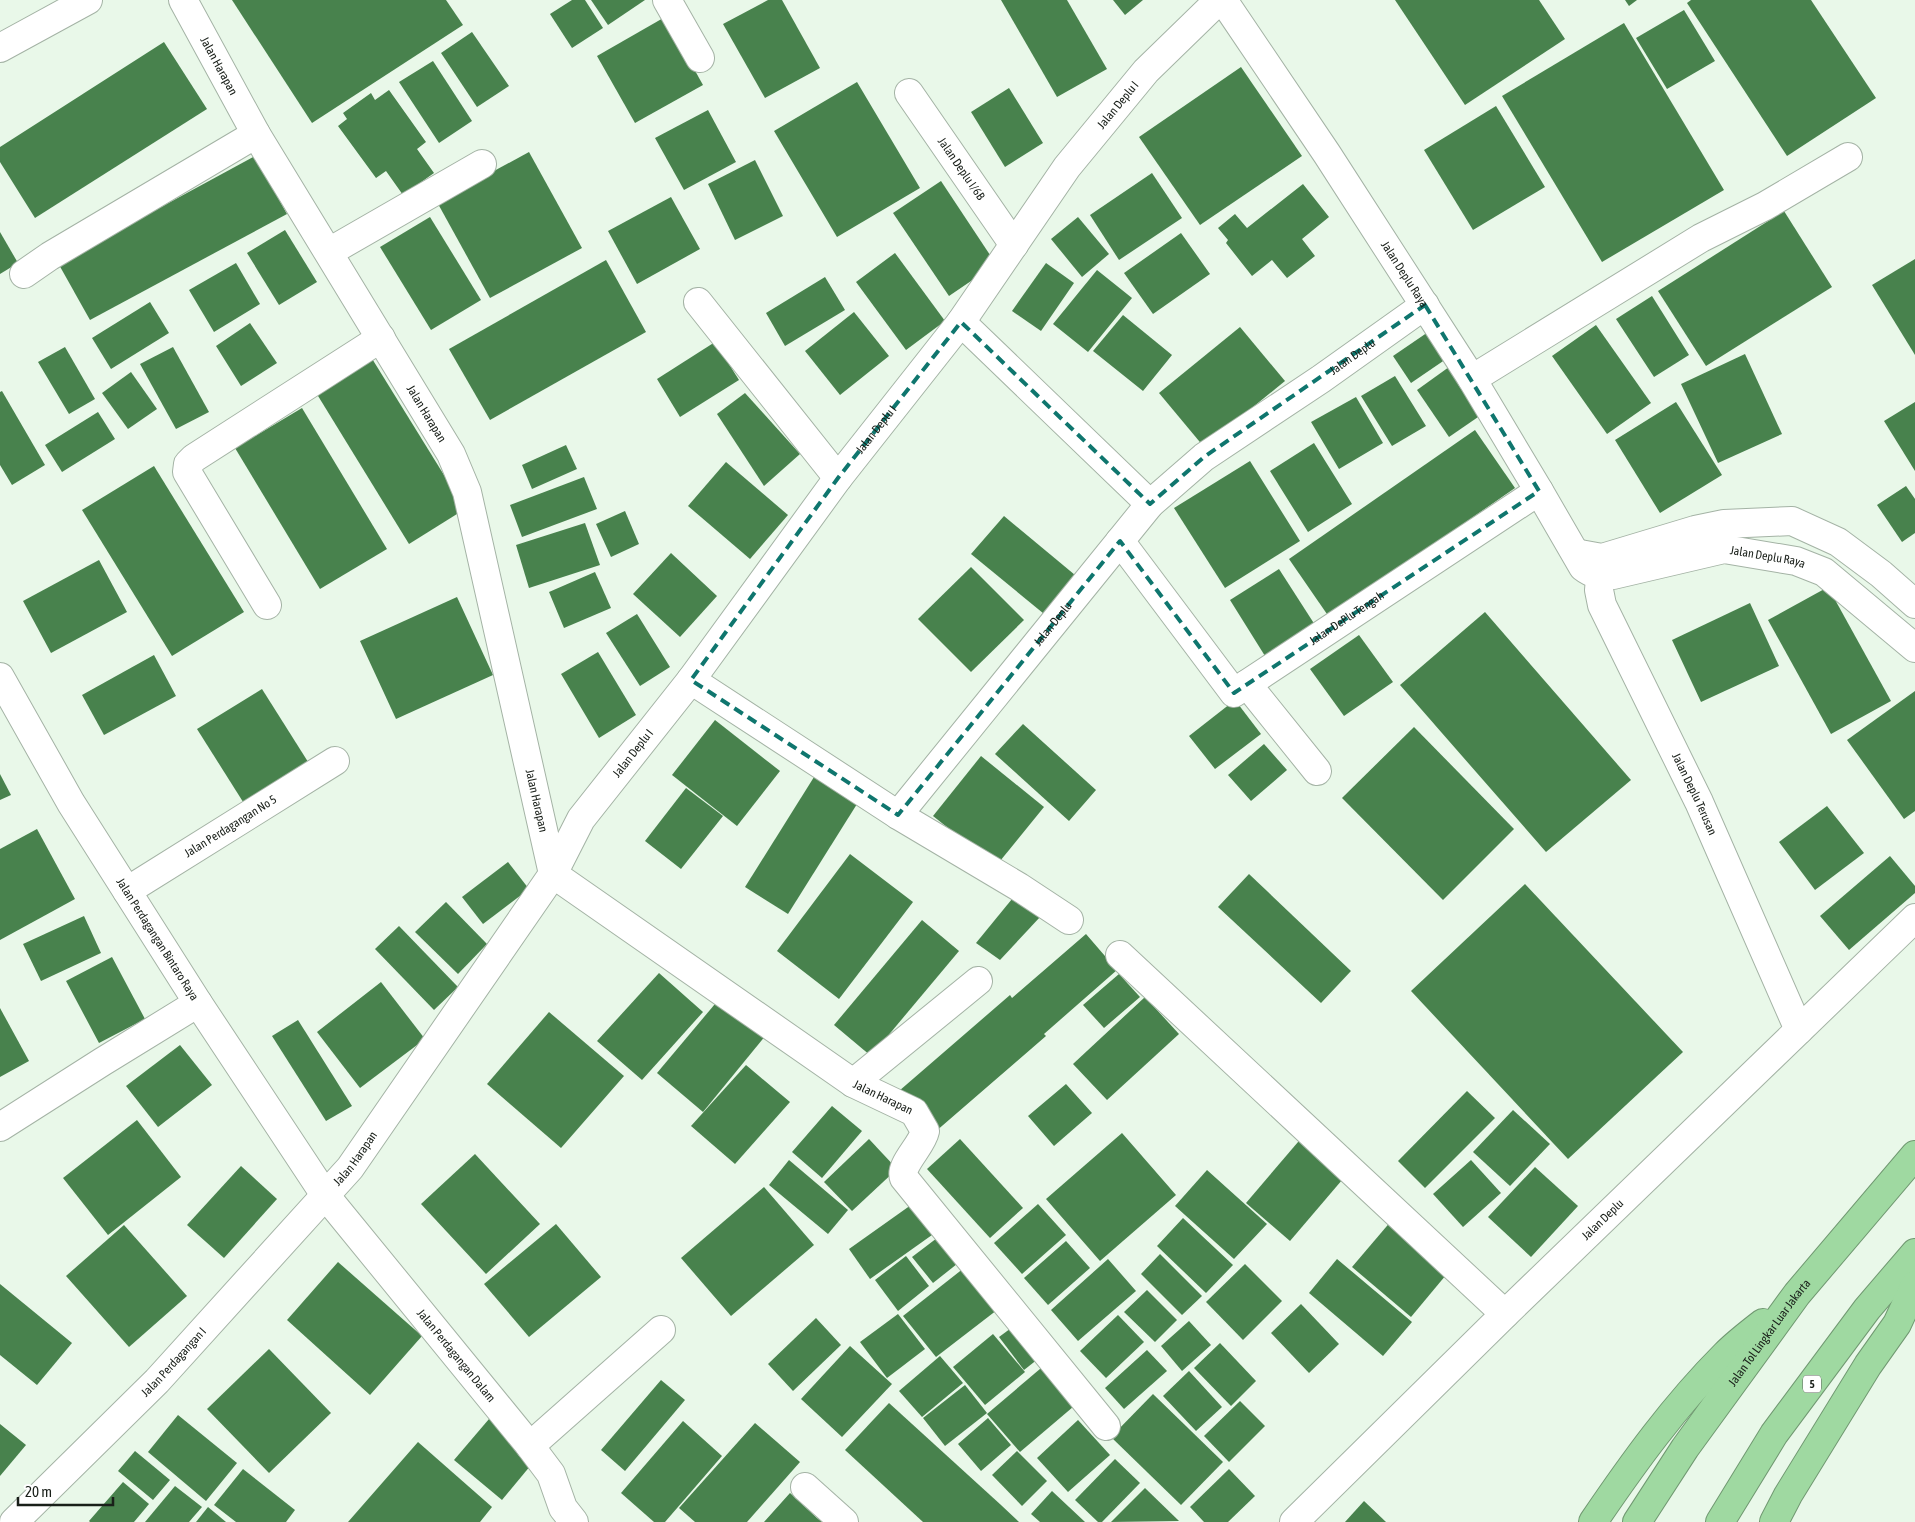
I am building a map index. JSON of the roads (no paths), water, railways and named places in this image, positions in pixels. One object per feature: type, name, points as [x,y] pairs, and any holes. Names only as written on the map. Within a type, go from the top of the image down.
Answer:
[{"type":"highway","name":"Jalan Tol Lingkar Luar Jakarta","points":[[1637,1522],[1685,1448],[1797,1294],[1915,1155]]},
{"type":"highway","name":"5","points":[[1720,1522],[1774,1434],[1867,1309],[1915,1253]]},
{"type":"highway","points":[[1774,1522],[1788,1495],[1868,1365],[1897,1324],[1915,1285]]},
{"type":"highway","points":[[1593,1522],[1650,1442],[1690,1392],[1726,1354],[1797,1294]]},
{"type":"street","points":[[0,48],[88,0]]},
{"type":"street","name":"Jalan Harapan","points":[[183,0],[256,134],[451,454],[467,492],[553,874],[853,1083],[914,1112],[925,1130],[919,1145],[904,1168],[902,1173],[904,1178],[1106,1426]]},
{"type":"street","points":[[667,0],[700,58]]},
{"type":"street","name":"Jalan Deplu I","points":[[553,874],[581,819],[691,680],[838,478],[960,322],[1067,167],[1146,71],[1219,0]]},
{"type":"street","name":"Jalan Deplu Raya","points":[[1223,0],[1425,305],[1540,491],[1576,554],[1601,567],[1695,530],[1724,537],[1796,560],[1824,572],[1915,648]]},
{"type":"street","name":"Jalan Deplu I/6B","points":[[909,93],[1014,245]]},
{"type":"street","points":[[24,274],[50,256],[256,134]]},
{"type":"street","points":[[1472,379],[1701,238],[1764,206],[1848,157]]},
{"type":"street","points":[[329,252],[482,164]]},
{"type":"street","points":[[698,302],[838,478]]},
{"type":"street","name":"Jalan Deplu","points":[[898,815],[1150,504],[1204,456],[1321,379],[1425,305]]},
{"type":"street","points":[[960,322],[1150,504]]},
{"type":"street","points":[[267,604],[188,472],[188,464],[194,458],[382,338]]},
{"type":"street","name":"Jalan DePlu Tengah","points":[[1247,684],[1540,491]]},
{"type":"street","name":"Jalan Deplu Raya","points":[[1724,537],[1792,521],[1838,542],[1881,574],[1915,604]]},
{"type":"street","points":[[1120,541],[1234,693],[1247,684],[1317,771]]},
{"type":"street","name":"Jalan Deplu Terusan","points":[[1601,567],[1599,590],[1602,605],[1699,802],[1799,1030]]},
{"type":"street","name":"Jalan Perdagangan Bintaro Raya","points":[[0,677],[71,803],[198,1003],[325,1195]]},
{"type":"street","points":[[691,680],[898,815],[1020,887],[1069,920]]},
{"type":"street","name":"Jalan Perdagangan No 5","points":[[127,891],[335,761]]},
{"type":"street","name":"Jalan Harapan","points":[[325,1195],[350,1168],[553,874]]},
{"type":"street","name":"Jalan Deplu","points":[[1294,1522],[1504,1314],[1915,918]]},
{"type":"street","points":[[1120,955],[1504,1314]]},
{"type":"street","points":[[853,1083],[978,981]]},
{"type":"street","points":[[0,1128],[198,1003]]},
{"type":"street","name":"Jalan Perdagangan Dalam","points":[[325,1195],[530,1446],[551,1474],[563,1508],[574,1522]]},
{"type":"street","name":"Jalan Perdagangan I","points":[[14,1522],[157,1381],[325,1195]]},
{"type":"street","points":[[530,1446],[661,1330]]},
{"type":"street","points":[[805,1487],[844,1522]]}]
